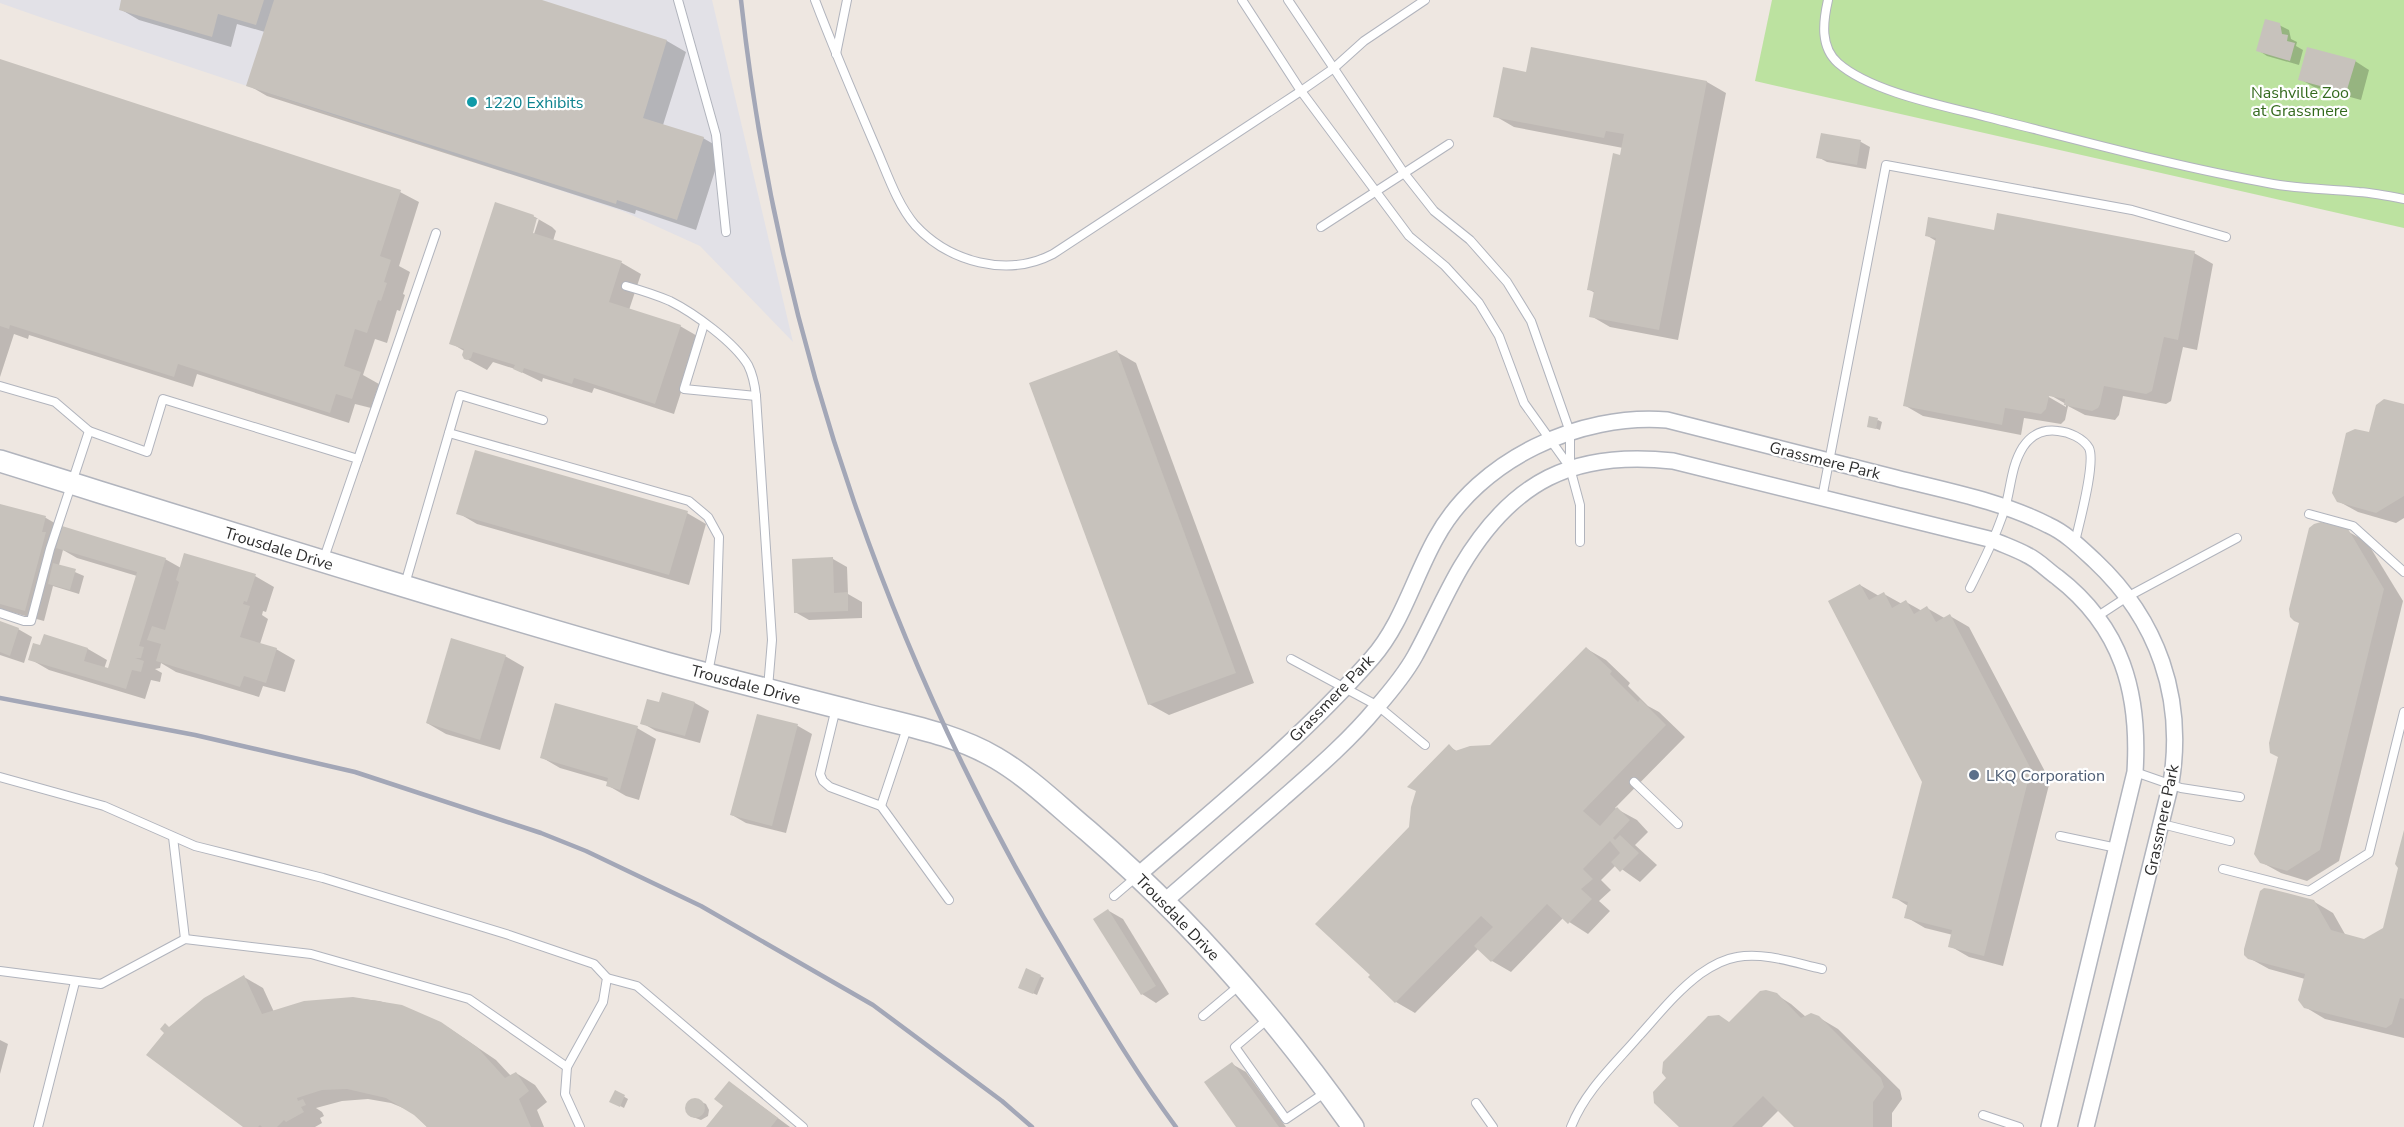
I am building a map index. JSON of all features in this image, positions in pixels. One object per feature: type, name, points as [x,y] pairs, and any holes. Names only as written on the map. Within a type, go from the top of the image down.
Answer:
[{"type":"street","name":"Grassmere Park","points":[[1138,874],[1287,744],[1345,689],[1375,655],[1395,621],[1437,534],[1455,509],[1479,485],[1516,455],[1550,439],[1598,424],[1648,418],[1667,420],[2005,507],[2048,525],[2075,544],[2111,576],[2148,631],[2167,676],[2175,723],[2176,753],[2162,825],[2086,1127]]},
{"type":"street","points":[[1165,901],[1321,766],[1353,735],[1414,659],[1461,568],[1482,536],[1509,503],[1549,477],[1598,460],[1643,458],[1673,461],[1993,540],[2029,556],[2084,599],[2098,616],[2122,663],[2136,712],[2135,772],[2049,1127]]},
{"type":"street","name":"Trousdale Drive","points":[[0,461],[404,586],[708,674],[908,725],[970,744],[1000,760],[1028,780],[1138,874],[1242,983],[1328,1091],[1353,1127]]},
{"type":"lane","points":[[678,0],[716,135],[726,232]]},
{"type":"lane","points":[[815,0],[889,178],[910,218],[934,242],[962,258],[1005,266],[1030,262],[1053,254],[1301,91],[1334,68],[1364,41],[1425,0]]},
{"type":"lane","points":[[836,55],[847,0]]},
{"type":"lane","points":[[1242,0],[1301,91],[1409,236],[1444,266],[1479,303],[1499,336],[1524,403],[1570,468]]},
{"type":"lane","points":[[1288,0],[1404,173],[1434,212],[1470,240],[1507,282],[1531,321],[1570,432],[1570,468],[1580,505],[1580,542]]},
{"type":"lane","points":[[1828,0],[1824,33],[1827,48],[1837,62],[1850,72],[1887,88],[1942,105],[2166,163],[2276,185],[2361,192],[2404,199]]},
{"type":"lane","points":[[1321,227],[1449,144]]},
{"type":"lane","points":[[1822,498],[1886,165],[2132,210],[2226,237]]},
{"type":"lane","points":[[323,562],[436,233]]},
{"type":"lane","points":[[626,286],[669,301],[704,324],[726,341],[747,365],[754,382],[771,640],[768,690]]},
{"type":"lane","points":[[704,324],[684,389],[756,396]]},
{"type":"lane","points":[[0,386],[55,402],[89,431],[147,452],[163,399],[358,459]]},
{"type":"lane","points":[[404,586],[460,395],[543,420]]},
{"type":"lane","points":[[1970,588],[1993,540],[2005,507],[2013,470],[2027,442],[2037,433],[2048,430],[2062,431],[2076,436],[2088,446],[2091,457],[2075,544]]},
{"type":"lane","points":[[0,613],[31,621],[50,549],[89,431]]},
{"type":"lane","points":[[449,433],[689,501],[702,510],[717,529],[719,545],[716,631],[708,674]]},
{"type":"lane","points":[[2309,514],[2353,526],[2404,572]]},
{"type":"lane","points":[[2098,616],[2127,597],[2237,538]]},
{"type":"lane","points":[[1291,659],[1378,706],[1425,745]]},
{"type":"lane","points":[[837,707],[820,774],[823,782],[830,787],[881,806],[949,900]]},
{"type":"lane","points":[[2223,869],[2309,891],[2369,853],[2404,712]]},
{"type":"lane","points":[[881,806],[908,725]]},
{"type":"lane","points":[[2135,772],[2181,788],[2240,797]]},
{"type":"lane","points":[[0,777],[104,806],[195,846],[323,878],[509,935],[594,964],[608,978],[637,986],[803,1127]]},
{"type":"lane","points":[[1634,782],[1678,824]]},
{"type":"lane","points":[[2162,825],[2230,841]]},
{"type":"lane","points":[[2060,836],[2117,849]]},
{"type":"lane","points":[[173,837],[185,939]]},
{"type":"lane","points":[[1113,896],[1138,874]]},
{"type":"lane","points":[[0,971],[101,984],[185,939],[311,954],[469,999],[567,1067]]},
{"type":"lane","points":[[1571,1127],[1591,1091],[1678,993],[1701,973],[1722,962],[1750,956],[1776,958],[1822,969]]},
{"type":"lane","points":[[580,1127],[565,1094],[567,1067],[603,1002],[608,978]]},
{"type":"lane","points":[[38,1127],[75,982]]},
{"type":"lane","points":[[1203,1016],[1242,983]]},
{"type":"lane","points":[[1269,1018],[1235,1047],[1286,1119],[1328,1091]]},
{"type":"lane","points":[[1476,1102],[1493,1127]]},
{"type":"lane","points":[[1983,1115],[2019,1127]]},
{"type":"shaded area","name":"1220 Exhibits","points":[[0,0],[712,0],[793,342],[700,246],[625,212],[37,16],[0,3]]},
{"type":"green space","name":"Nashville Zoo at Grassmere","points":[[1772,0],[2404,0],[2404,228],[1755,81]]},
{"type":"building","points":[[121,0],[264,0],[256,25],[218,14],[212,37],[119,10]]},
{"type":"building","name":"1220 Exhibits","points":[[274,0],[542,0],[667,40],[643,118],[704,137],[677,220],[617,200],[616,204],[246,86]]},
{"type":"building","points":[[2265,19],[2280,23],[2282,34],[2288,35],[2287,41],[2295,43],[2290,61],[2256,51]]},
{"type":"building","points":[[1531,47],[1707,81],[1659,330],[1589,317],[1594,291],[1587,290],[1613,153],[1620,155],[1624,134],[1606,131],[1604,138],[1493,117],[1503,67],[1526,72]]},
{"type":"building","points":[[2307,47],[2356,60],[2346,93],[2298,80]]},
{"type":"building","points":[[0,59],[401,190],[380,256],[391,260],[384,282],[387,283],[381,301],[378,300],[367,333],[355,329],[344,366],[361,372],[352,399],[336,394],[330,413],[178,364],[174,377],[10,325],[9,329],[0,326]]},
{"type":"building","points":[[1821,133],[1861,140],[1857,165],[1816,158]]},
{"type":"building","points":[[495,202],[534,215],[533,217],[537,218],[533,233],[622,261],[609,302],[681,325],[655,404],[574,378],[572,384],[524,368],[522,373],[513,369],[515,365],[473,352],[471,358],[467,360],[462,355],[464,349],[449,344]]},
{"type":"building","points":[[1997,213],[2195,251],[2178,340],[2164,337],[2152,391],[2146,394],[2104,386],[2100,404],[2092,411],[2064,405],[2065,399],[2049,396],[2046,409],[2041,414],[2005,408],[2002,425],[1903,406],[1936,238],[1925,236],[1928,217],[1994,230]]},
{"type":"building","points":[[1117,350],[1236,673],[1148,705],[1029,383]]},
{"type":"building","points":[[2384,399],[2404,404],[2404,496],[2376,513],[2337,502],[2332,493],[2346,433],[2355,429],[2369,432],[2376,405]]},
{"type":"building","points":[[1869,416],[1878,418],[1876,429],[1867,427]]},
{"type":"building","points":[[475,450],[688,511],[669,575],[456,514]]},
{"type":"building","points":[[0,504],[46,516],[42,532],[46,532],[25,611],[0,604]]},
{"type":"building","points":[[2321,522],[2348,529],[2384,589],[2320,850],[2287,871],[2260,863],[2254,854],[2278,757],[2270,753],[2269,743],[2299,623],[2290,617],[2289,609],[2309,528]]},
{"type":"building","points":[[62,526],[166,558],[139,646],[144,647],[141,658],[135,658],[144,661],[141,672],[132,670],[126,689],[28,660],[33,643],[40,645],[44,634],[88,648],[84,661],[108,668],[137,572],[56,548]]},
{"type":"building","points":[[184,553],[256,574],[247,602],[244,601],[243,604],[250,606],[240,637],[277,648],[266,683],[244,676],[240,687],[156,661],[161,644],[147,640],[152,626],[165,630],[179,582],[176,580]]},
{"type":"building","points":[[833,557],[834,593],[848,592],[848,611],[794,613],[792,559]]},
{"type":"building","points":[[53,563],[76,569],[70,590],[48,584]]},
{"type":"building","name":"LKQ Corporation","points":[[1860,584],[1869,600],[1884,592],[1892,608],[1906,600],[1914,614],[1927,606],[1936,622],[1950,614],[2031,769],[1984,956],[1948,947],[1952,930],[1904,918],[1908,902],[1892,898],[1922,782],[1828,601]]},
{"type":"building","points":[[0,621],[19,628],[10,656],[0,652]]},
{"type":"building","points":[[451,638],[506,655],[480,740],[426,723]]},
{"type":"building","points":[[1586,647],[1612,671],[1610,674],[1638,702],[1640,699],[1666,725],[1583,811],[1600,826],[1617,807],[1630,820],[1613,838],[1615,840],[1620,835],[1639,853],[1620,872],[1611,862],[1620,853],[1610,841],[1583,869],[1593,879],[1581,889],[1592,899],[1568,924],[1547,904],[1491,962],[1474,946],[1493,927],[1481,916],[1395,1003],[1368,977],[1370,975],[1315,924],[1409,827],[1411,807],[1416,791],[1407,787],[1449,744],[1455,751],[1470,746],[1490,745]]},
{"type":"building","points":[[662,692],[695,702],[685,736],[640,724],[647,699],[659,702]]},
{"type":"building","points":[[555,703],[638,726],[620,790],[606,786],[608,778],[540,758]]},
{"type":"building","points":[[757,714],[798,724],[772,826],[730,815]]},
{"type":"building","points":[[2404,830],[2404,999],[2400,998],[2392,1024],[2386,1028],[2304,1008],[2298,1000],[2305,974],[2248,959],[2244,955],[2260,891],[2264,888],[2271,889],[2314,900],[2331,930],[2364,939],[2383,928],[2398,868],[2395,864]]},
{"type":"building","points":[[1108,909],[1156,986],[1141,995],[1093,919]]},
{"type":"building","points":[[1026,968],[1041,975],[1033,994],[1018,988]]},
{"type":"building","points":[[244,975],[262,1014],[304,1001],[353,997],[402,1005],[441,1022],[477,1047],[505,1078],[516,1072],[529,1091],[519,1099],[531,1127],[427,1127],[414,1115],[386,1098],[347,1089],[322,1090],[297,1098],[298,1101],[303,1099],[306,1105],[301,1107],[304,1112],[286,1122],[284,1120],[277,1127],[260,1125],[243,1127],[146,1055],[164,1033],[160,1029],[165,1023],[169,1027],[204,998]]},
{"type":"building","points":[[1760,991],[1777,993],[1801,1018],[1811,1013],[1819,1016],[1881,1078],[1884,1087],[1873,1102],[1873,1127],[1794,1127],[1763,1096],[1732,1127],[1679,1127],[1654,1103],[1653,1092],[1666,1078],[1662,1073],[1663,1062],[1708,1016],[1719,1015],[1729,1022]]},
{"type":"building","points":[[1232,1062],[1279,1127],[1236,1127],[1204,1082]]},
{"type":"building","points":[[729,1081],[778,1118],[771,1127],[706,1127],[723,1106],[714,1099]]},
{"type":"building","points":[[615,1090],[625,1095],[620,1107],[609,1102]]},
{"type":"building","points":[[691,1098],[699,1098],[705,1104],[705,1112],[699,1118],[691,1118],[685,1112],[685,1104]]},
{"type":"railway","points":[[741,0],[759,128],[783,254],[815,379],[854,502],[899,622],[951,740],[1009,855],[1110,1028],[1176,1127]]},
{"type":"railway","points":[[0,698],[195,735],[355,772],[541,833],[586,851],[701,906],[873,1005],[1002,1101],[1032,1127]]},
{"type":"place","name":"1220 Exhibits","points":[[472,102]]},
{"type":"place","name":"LKQ Corporation","points":[[1974,775]]}]
